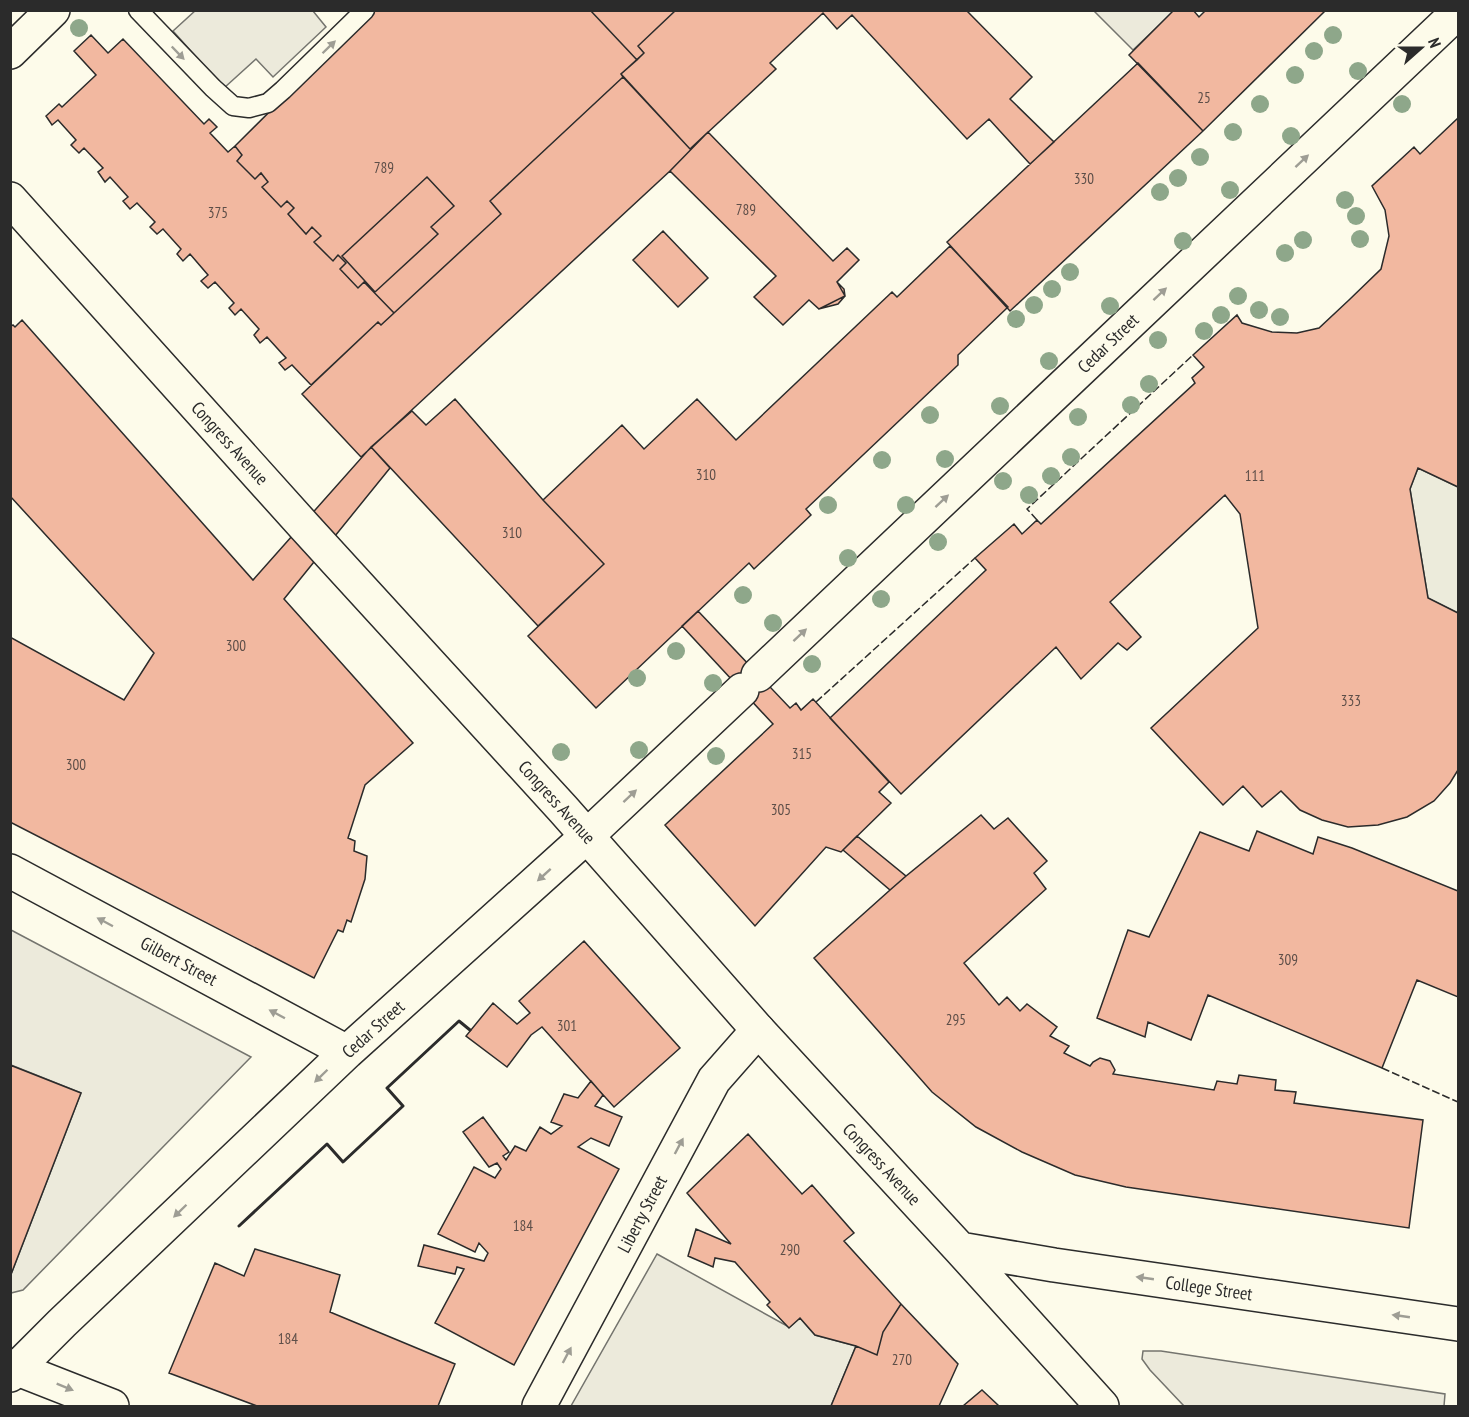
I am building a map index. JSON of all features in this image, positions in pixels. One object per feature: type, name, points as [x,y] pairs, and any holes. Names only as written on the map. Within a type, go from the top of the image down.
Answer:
[{"type":"street","points":[[10,52],[53,10]]},
{"type":"street","name":"Cedar Street","points":[[13,1370],[347,1052],[587,836],[750,683],[1458,12]]},
{"type":"street","name":"Congress Avenue","points":[[10,199],[587,836],[758,1030],[1102,1407]]},
{"type":"street","name":"Gilbert Street","points":[[10,871],[347,1052]]},
{"type":"street","name":"Liberty Street","points":[[539,1407],[714,1080],[758,1030]]},
{"type":"street","name":"College Street","points":[[960,1249],[1066,1267],[1458,1324]]},
{"type":"street","points":[[13,1370],[112,1407]]},
{"type":"lane","points":[[138,10],[233,106],[249,108],[268,103],[365,10]]},
{"type":"shaded area","points":[[196,10],[313,11],[326,27],[273,77],[256,59],[224,88],[173,31]]},
{"type":"shaded area","points":[[1094,11],[1174,11],[1133,50]]},
{"type":"shaded area","points":[[1418,468],[1458,487],[1458,613],[1428,598],[1410,489]]},
{"type":"shaded area","points":[[11,930],[251,1057],[23,1290],[11,1293],[10,1277],[81,1093],[11,1065]]},
{"type":"shaded area","points":[[657,1254],[789,1327],[800,1318],[815,1335],[856,1346],[831,1406],[571,1406]]},
{"type":"shaded area","points":[[1143,1351],[1161,1351],[1445,1394],[1444,1406],[1184,1406],[1150,1370],[1142,1359]]},
{"type":"building","points":[[372,10],[590,10],[637,60],[621,74],[623,77],[490,201],[501,214],[394,313],[364,282],[358,288],[340,269],[346,263],[338,255],[333,261],[314,242],[321,236],[312,227],[306,234],[288,214],[294,208],[287,201],[281,207],[262,187],[268,182],[261,173],[255,179],[237,161],[242,155],[235,146]]},
{"type":"building","points":[[590,10],[676,10],[638,46],[644,53],[637,60]]},
{"type":"building","points":[[676,10],[966,10],[1032,77],[1010,99],[1054,142],[1030,164],[989,119],[967,139],[852,15],[837,29],[823,13],[770,63],[776,69],[690,149],[621,74],[644,53],[638,46]]},
{"type":"building","points":[[1174,10],[1193,10],[1199,17],[1206,10],[1326,10],[1203,131],[1129,55]]},
{"type":"building","points":[[91,35],[108,53],[123,39],[204,124],[209,119],[217,127],[210,133],[228,152],[235,146],[242,155],[237,161],[255,179],[261,173],[268,182],[262,187],[281,207],[287,201],[294,208],[288,214],[306,234],[312,227],[321,236],[314,242],[333,261],[338,255],[346,263],[340,269],[358,288],[364,282],[394,313],[381,325],[378,322],[311,385],[292,365],[285,370],[279,363],[286,358],[267,337],[260,343],[254,335],[259,329],[241,309],[235,315],[229,308],[234,303],[215,282],[208,288],[201,281],[208,275],[190,254],[183,261],[177,254],[181,249],[163,229],[157,234],[150,227],[155,222],[137,203],[130,209],[123,201],[128,197],[110,177],[105,182],[98,172],[103,168],[84,148],[79,153],[71,145],[76,140],[58,120],[52,125],[46,116],[59,104],[62,107],[96,75],[74,51]]},
{"type":"building","points":[[1138,63],[1203,131],[1010,311],[947,242]]},
{"type":"building","points":[[623,77],[690,149],[708,132],[833,261],[847,248],[859,260],[837,282],[844,289],[845,296],[838,304],[819,309],[809,300],[783,325],[754,297],[776,276],[670,171],[361,457],[302,394],[378,322],[381,325],[501,214],[490,201]]},
{"type":"building","points":[[1458,118],[1458,487],[1418,468],[1410,489],[1428,598],[1458,613],[1458,770],[1450,783],[1434,801],[1407,817],[1378,825],[1348,827],[1322,820],[1300,810],[1281,791],[1262,807],[1243,786],[1223,805],[1151,728],[1258,628],[1240,514],[1225,495],[1110,602],[1141,637],[1127,650],[1118,643],[1081,679],[1056,647],[901,794],[830,718],[986,570],[975,558],[1014,524],[1022,534],[1037,520],[1041,524],[1195,383],[1192,378],[1204,367],[1193,355],[1237,315],[1242,323],[1272,332],[1297,333],[1319,328],[1349,300],[1381,269],[1389,236],[1385,210],[1372,186],[1414,147],[1420,154]]},
{"type":"building","points":[[708,132],[833,261],[847,248],[859,260],[837,282],[845,296],[819,309],[809,300],[783,325],[754,297],[776,276],[670,171]]},
{"type":"building","points":[[427,177],[454,206],[431,227],[438,234],[375,292],[342,256]]},
{"type":"building","points":[[663,231],[708,278],[678,307],[633,260]]},
{"type":"building","points":[[950,246],[1008,307],[958,355],[958,365],[806,509],[811,515],[754,569],[749,563],[596,708],[528,636],[604,564],[543,500],[622,425],[644,449],[697,399],[736,440],[892,292],[897,297]]},
{"type":"building","points":[[22,320],[253,580],[371,447],[390,468],[284,599],[413,743],[365,785],[348,838],[355,841],[354,851],[367,856],[365,879],[351,922],[347,920],[343,932],[338,930],[314,978],[10,822],[10,637],[124,700],[154,653],[10,496],[10,327],[13,325],[15,327]]},
{"type":"building","points":[[455,399],[543,500],[604,564],[538,626],[371,447],[412,411],[426,425]]},
{"type":"building","points":[[698,611],[790,708],[796,703],[801,710],[813,699],[889,782],[879,792],[891,803],[841,852],[826,847],[755,926],[665,825],[773,724],[682,626]]},
{"type":"building","points":[[981,815],[994,829],[1008,818],[1047,861],[1034,873],[1046,889],[964,963],[999,1005],[1007,997],[1020,1011],[1027,1004],[1057,1027],[1050,1036],[1069,1046],[1064,1053],[1090,1066],[1100,1058],[1110,1061],[1115,1070],[1113,1074],[1214,1090],[1217,1081],[1237,1084],[1239,1075],[1276,1080],[1275,1090],[1296,1092],[1294,1103],[1423,1120],[1409,1228],[1126,1187],[1075,1175],[1022,1152],[976,1127],[932,1092],[814,958],[890,890],[843,850],[857,836],[906,876]]},
{"type":"building","points":[[1257,831],[1313,854],[1318,837],[1352,848],[1458,891],[1458,997],[1417,980],[1382,1068],[1208,995],[1191,1040],[1148,1022],[1145,1037],[1097,1018],[1128,930],[1149,937],[1200,832],[1249,851]]},
{"type":"building","points":[[857,836],[906,876],[890,890],[843,850]]},
{"type":"building","points":[[584,941],[680,1048],[614,1107],[542,1027],[531,1035],[507,1067],[466,1036],[493,1003],[517,1024],[530,1013],[519,1001]]},
{"type":"building","points":[[10,1065],[81,1093],[10,1277]]},
{"type":"building","points":[[591,1081],[603,1095],[595,1106],[622,1117],[609,1146],[591,1138],[578,1147],[619,1169],[514,1365],[435,1323],[464,1269],[457,1267],[455,1274],[418,1266],[424,1245],[484,1261],[488,1253],[479,1243],[475,1252],[438,1234],[474,1167],[495,1178],[501,1169],[497,1163],[489,1167],[463,1132],[483,1117],[509,1152],[503,1156],[506,1160],[515,1146],[526,1151],[540,1127],[551,1134],[562,1126],[551,1122],[564,1094],[578,1098]]},
{"type":"building","points":[[748,1134],[802,1194],[812,1185],[854,1233],[844,1241],[901,1304],[883,1332],[877,1355],[856,1346],[815,1335],[800,1318],[789,1328],[767,1305],[770,1302],[735,1262],[715,1258],[713,1267],[688,1256],[696,1229],[731,1244],[687,1193]]},
{"type":"building","points":[[255,1249],[340,1275],[330,1312],[455,1364],[438,1406],[257,1406],[169,1373],[215,1263],[244,1276]]},
{"type":"building","points":[[901,1304],[958,1364],[939,1406],[831,1406],[856,1346],[877,1355],[883,1332]]},
{"type":"building","points":[[982,1390],[999,1406],[963,1406]]},
{"type":"fence","points":[[1037,520],[1027,509],[1193,355]]},
{"type":"fence","points":[[816,702],[975,558]]},
{"type":"fence","points":[[1382,1068],[1458,1102]]},
{"type":"wall","points":[[239,1226],[327,1144],[343,1162],[403,1106],[387,1088],[459,1021],[470,1030]]}]
